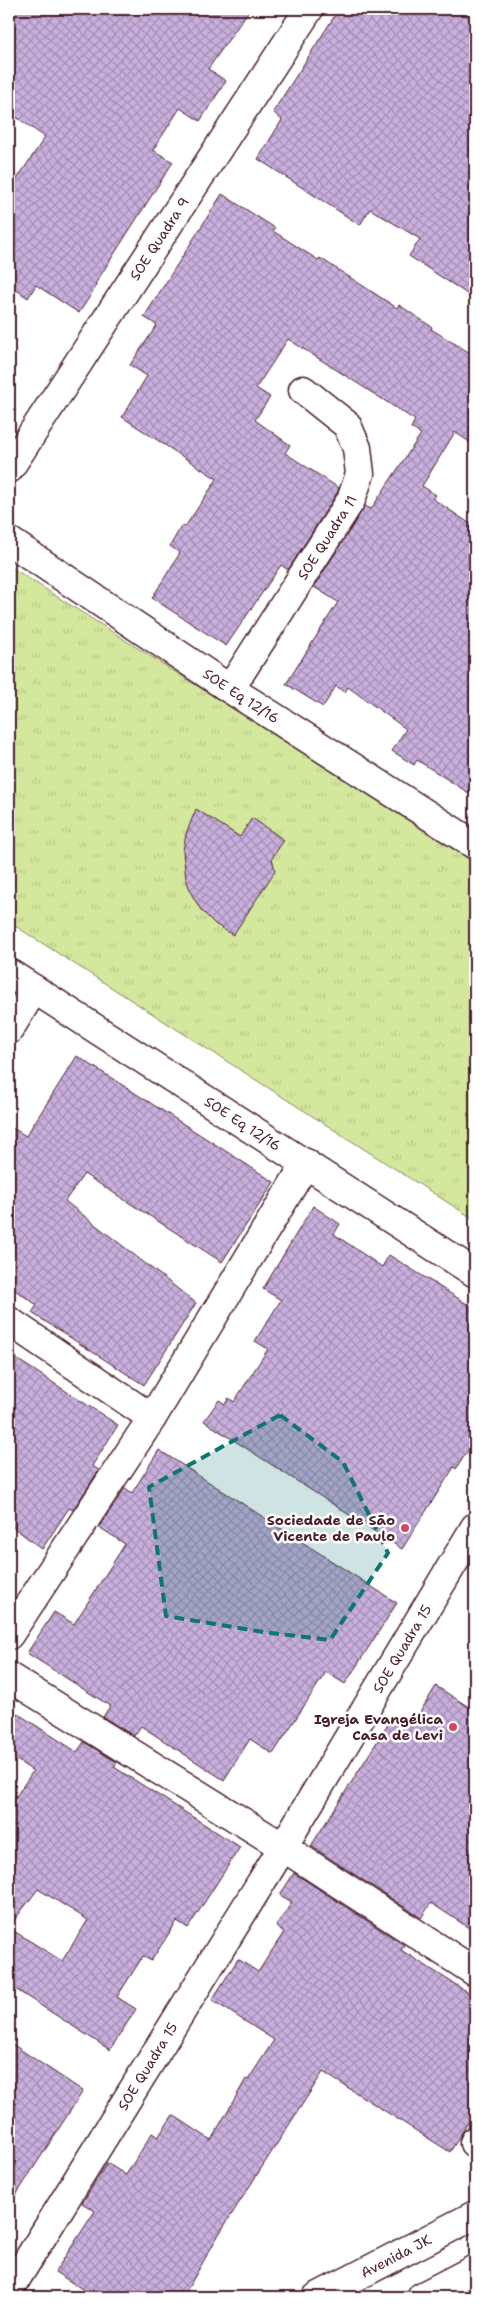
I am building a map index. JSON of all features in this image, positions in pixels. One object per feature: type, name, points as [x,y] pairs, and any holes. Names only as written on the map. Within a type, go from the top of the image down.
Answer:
[{"type":"street","name":"SOE Quadra 9","points":[[9,469],[309,9]]},
{"type":"street","name":"SOE Quadra 11","points":[[230,689],[351,500],[360,474],[357,448],[347,425],[303,390]]},
{"type":"street","name":"SOE Eq 12/16","points":[[9,542],[230,689],[475,845]]},
{"type":"street","name":"SOE Eq 12/16","points":[[9,973],[475,1273]]},
{"type":"street","points":[[9,1030],[34,989]]},
{"type":"street","points":[[9,1635],[152,1418],[306,1163]]},
{"type":"street","points":[[9,1321],[152,1418]]},
{"type":"street","name":"SOE Quadra 15","points":[[13,2284],[283,1847],[475,1527]]},
{"type":"street","points":[[9,1677],[283,1847],[475,1972]]},
{"type":"street","name":"Avenida JK","points":[[317,2297],[475,2215]]},
{"type":"street","points":[[421,2297],[475,2269]]},
{"type":"highlighted area","points":[[280,1415],[343,1462],[388,1553],[330,1640],[263,1632],[166,1616],[149,1487]]},
{"type":"green space","points":[[9,566],[475,863],[475,1220],[9,922]]},
{"type":"building","points":[[9,9],[250,9],[208,69],[226,81],[200,121],[180,108],[153,150],[173,162],[95,284],[97,285],[79,313],[36,285],[28,298],[9,285],[9,191],[45,137],[9,112]]},
{"type":"building","points":[[339,9],[458,9],[475,20],[475,204],[468,215],[475,220],[475,299],[409,256],[420,239],[370,209],[360,225],[258,159],[282,120],[273,112]]},
{"type":"building","points":[[222,194],[275,228],[273,231],[318,260],[320,258],[397,308],[399,305],[432,327],[431,329],[475,356],[475,446],[455,432],[422,486],[436,495],[433,499],[475,527],[475,797],[417,760],[414,765],[392,751],[406,729],[348,687],[345,692],[336,686],[323,707],[286,684],[338,602],[314,587],[365,506],[371,509],[421,434],[411,428],[415,420],[288,339],[256,388],[270,397],[255,420],[290,445],[285,453],[339,488],[337,493],[288,570],[281,565],[226,646],[152,598],[180,553],[170,546],[182,525],[185,527],[217,479],[122,417],[147,376],[130,365],[157,325],[144,317]]},
{"type":"building","points":[[196,809],[240,837],[252,818],[284,840],[272,858],[275,871],[233,935],[215,924],[201,910],[192,895],[186,879],[183,851],[186,834]]},
{"type":"building","points":[[77,1056],[274,1182],[222,1262],[84,1174],[65,1201],[196,1303],[144,1385],[32,1313],[37,1305],[9,1286],[9,1126],[26,1136]]},
{"type":"building","points":[[313,1206],[340,1224],[334,1234],[382,1267],[389,1255],[475,1309],[475,1439],[456,1469],[454,1467],[402,1549],[204,1421],[219,1400],[225,1404],[229,1398],[234,1402],[268,1349],[255,1341],[281,1300],[263,1289]]},
{"type":"building","points":[[9,1354],[118,1425],[92,1466],[99,1470],[73,1510],[69,1508],[42,1549],[9,1524]]},
{"type":"building","points":[[159,1450],[397,1603],[345,1684],[326,1672],[273,1754],[250,1739],[224,1780],[141,1726],[134,1736],[103,1717],[110,1706],[27,1653],[54,1612],[74,1624],[125,1544],[99,1527],[125,1488],[132,1493]]},
{"type":"building","points":[[436,1686],[475,1711],[475,1932],[431,1903],[421,1918],[311,1846],[394,1715],[411,1727]]},
{"type":"building","points":[[9,1708],[77,1752],[84,1742],[117,1762],[114,1767],[240,1847],[188,1928],[177,1921],[151,1961],[143,1956],[117,1997],[136,2009],[110,2050],[9,1985],[9,1928],[62,1961],[88,1920],[38,1889],[9,1927],[9,1807],[33,1771],[9,1755]]},
{"type":"building","points":[[294,1873],[404,1945],[401,1950],[475,1997],[475,2111],[450,2152],[323,2072],[219,2234],[183,2297],[95,2297],[55,2272],[95,2211],[82,2203],[107,2163],[126,2175],[152,2133],[158,2137],[173,2115],[211,2140],[246,2079],[248,2080],[274,2040],[212,2000],[238,1959],[258,1972],[284,1932],[276,1926],[292,1902],[280,1895]]},
{"type":"building","points":[[9,2042],[83,2091],[9,2206]]},
{"type":"place","name":"Sociedade de São Vicente de Paulo","points":[[405,1528]]},
{"type":"place","name":"Igreja Evangélica Casa de Levi","points":[[453,1727]]}]
